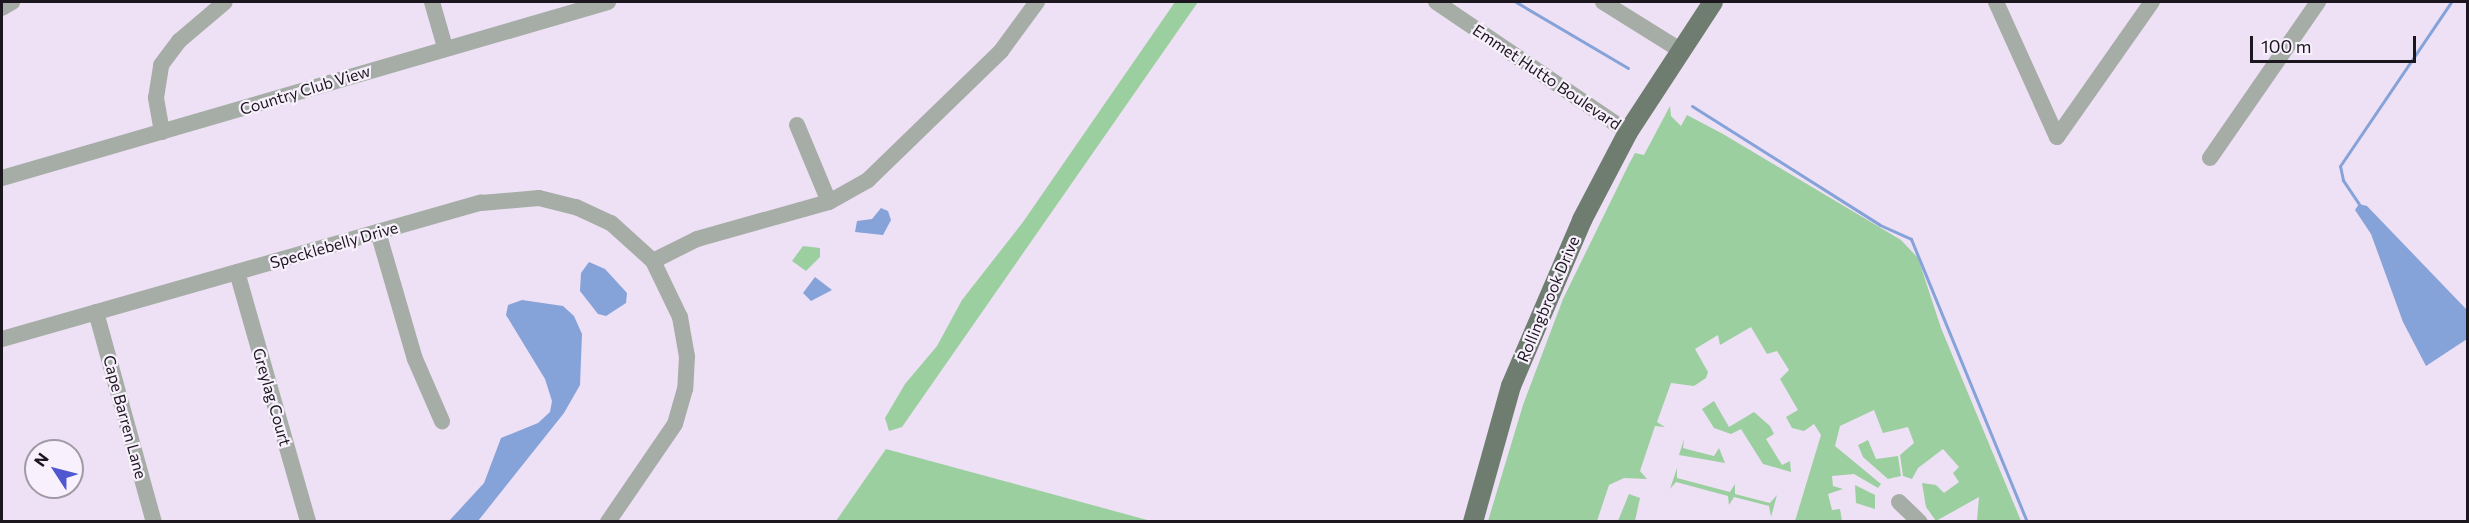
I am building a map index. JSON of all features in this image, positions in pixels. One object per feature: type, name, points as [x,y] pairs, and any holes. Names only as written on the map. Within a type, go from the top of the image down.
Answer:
[{"type":"main road","name":"Rollingbrook Drive","points":[[1473,522],[1511,386],[1582,220],[1628,132],[1713,2]]},
{"type":"street","points":[[2,8],[12,2]]},
{"type":"street","points":[[162,132],[156,98],[161,65],[179,40],[225,2]]},
{"type":"street","points":[[432,2],[445,47]]},
{"type":"street","name":"Country Club View","points":[[2,178],[445,47],[608,2]]},
{"type":"street","points":[[608,522],[663,448],[685,389],[687,356],[680,317],[653,261],[697,239],[829,202],[883,168],[955,91],[1001,51],[1037,2]]},
{"type":"street","name":"Emmet Hutto Boulevard","points":[[1436,2],[1628,132]]},
{"type":"street","points":[[1603,2],[1680,50]]},
{"type":"street","points":[[1996,2],[2057,137],[2152,2]]},
{"type":"street","points":[[2210,158],[2318,2]]},
{"type":"street","points":[[797,125],[829,202]]},
{"type":"street","name":"Specklebelly Drive","points":[[2,339],[491,201],[539,198],[576,207],[611,223],[653,261]]},
{"type":"street","points":[[378,232],[415,359],[442,421]]},
{"type":"street","name":"Greylag Court","points":[[237,272],[308,522]]},
{"type":"street","name":"Cape Barren Lane","points":[[96,312],[154,522]]},
{"type":"street","points":[[1899,502],[1920,522]]},
{"type":"green space","points":[[1175,2],[1198,2],[902,427],[889,431],[885,418],[905,384],[937,346],[962,300],[1023,222]]},
{"type":"green space","points":[[1670,106],[1671,116],[1681,126],[1687,115],[1723,134],[1901,240],[1918,258],[1941,328],[2021,521],[1977,521],[1979,497],[1936,521],[1926,507],[1922,483],[1936,485],[1944,493],[1959,482],[1953,473],[1959,467],[1943,449],[1918,468],[1912,479],[1903,476],[1900,455],[1914,443],[1908,427],[1883,433],[1874,410],[1840,426],[1835,446],[1881,484],[1878,488],[1854,474],[1832,476],[1833,486],[1843,489],[1828,494],[1832,510],[1840,509],[1842,521],[1795,521],[1821,435],[1814,424],[1804,431],[1792,428],[1786,417],[1798,410],[1780,379],[1789,370],[1777,351],[1767,354],[1751,327],[1720,345],[1718,335],[1695,349],[1708,372],[1706,378],[1694,386],[1671,383],[1657,422],[1665,427],[1655,426],[1640,471],[1647,479],[1624,478],[1609,485],[1597,521],[1488,521],[1523,405],[1563,299],[1635,153],[1644,155]]},
{"type":"green space","points":[[803,246],[820,248],[820,257],[806,271],[792,261]]},
{"type":"green space","points":[[1714,401],[1729,427],[1754,412],[1770,426],[1774,434],[1766,439],[1782,465],[1790,461],[1791,472],[1763,464],[1741,429],[1731,434],[1714,428],[1702,409]]},
{"type":"green space","points":[[1684,439],[1683,448],[1698,452],[1714,456],[1719,448],[1725,463],[1679,455]]},
{"type":"green space","points":[[1868,440],[1876,459],[1898,456],[1901,476],[1888,479],[1863,457],[1858,445]]},
{"type":"green space","points":[[886,449],[1151,521],[836,521]]},
{"type":"green space","points":[[1677,468],[1677,478],[1730,492],[1735,484],[1735,494],[1770,503],[1777,495],[1771,517],[1769,506],[1734,497],[1729,505],[1728,496],[1676,482],[1670,489]]},
{"type":"green space","points":[[1855,485],[1875,495],[1875,509],[1856,503]]},
{"type":"green space","points":[[1629,494],[1640,498],[1635,521],[1618,521]]},
{"type":"water","points":[[2359,204],[2367,206],[2467,310],[2467,339],[2426,366],[2403,322],[2371,234],[2355,210]]},
{"type":"water","points":[[881,208],[888,211],[891,220],[883,235],[855,232],[857,221],[872,219]]},
{"type":"water","points":[[589,262],[605,269],[627,293],[626,303],[606,316],[598,314],[580,291],[581,273]]},
{"type":"water","points":[[815,277],[832,290],[811,301],[803,293]]},
{"type":"water","points":[[522,300],[563,306],[574,316],[582,334],[580,385],[564,413],[478,521],[449,521],[484,483],[501,438],[538,423],[550,412],[552,401],[545,379],[506,315],[508,305]]},
{"type":"waterway","points":[[1516,2],[1628,68]]},
{"type":"waterway","points":[[2359,204],[2343,180],[2340,166],[2451,2]]},
{"type":"waterway","points":[[1692,106],[1880,225],[1911,239],[2027,522]]}]
